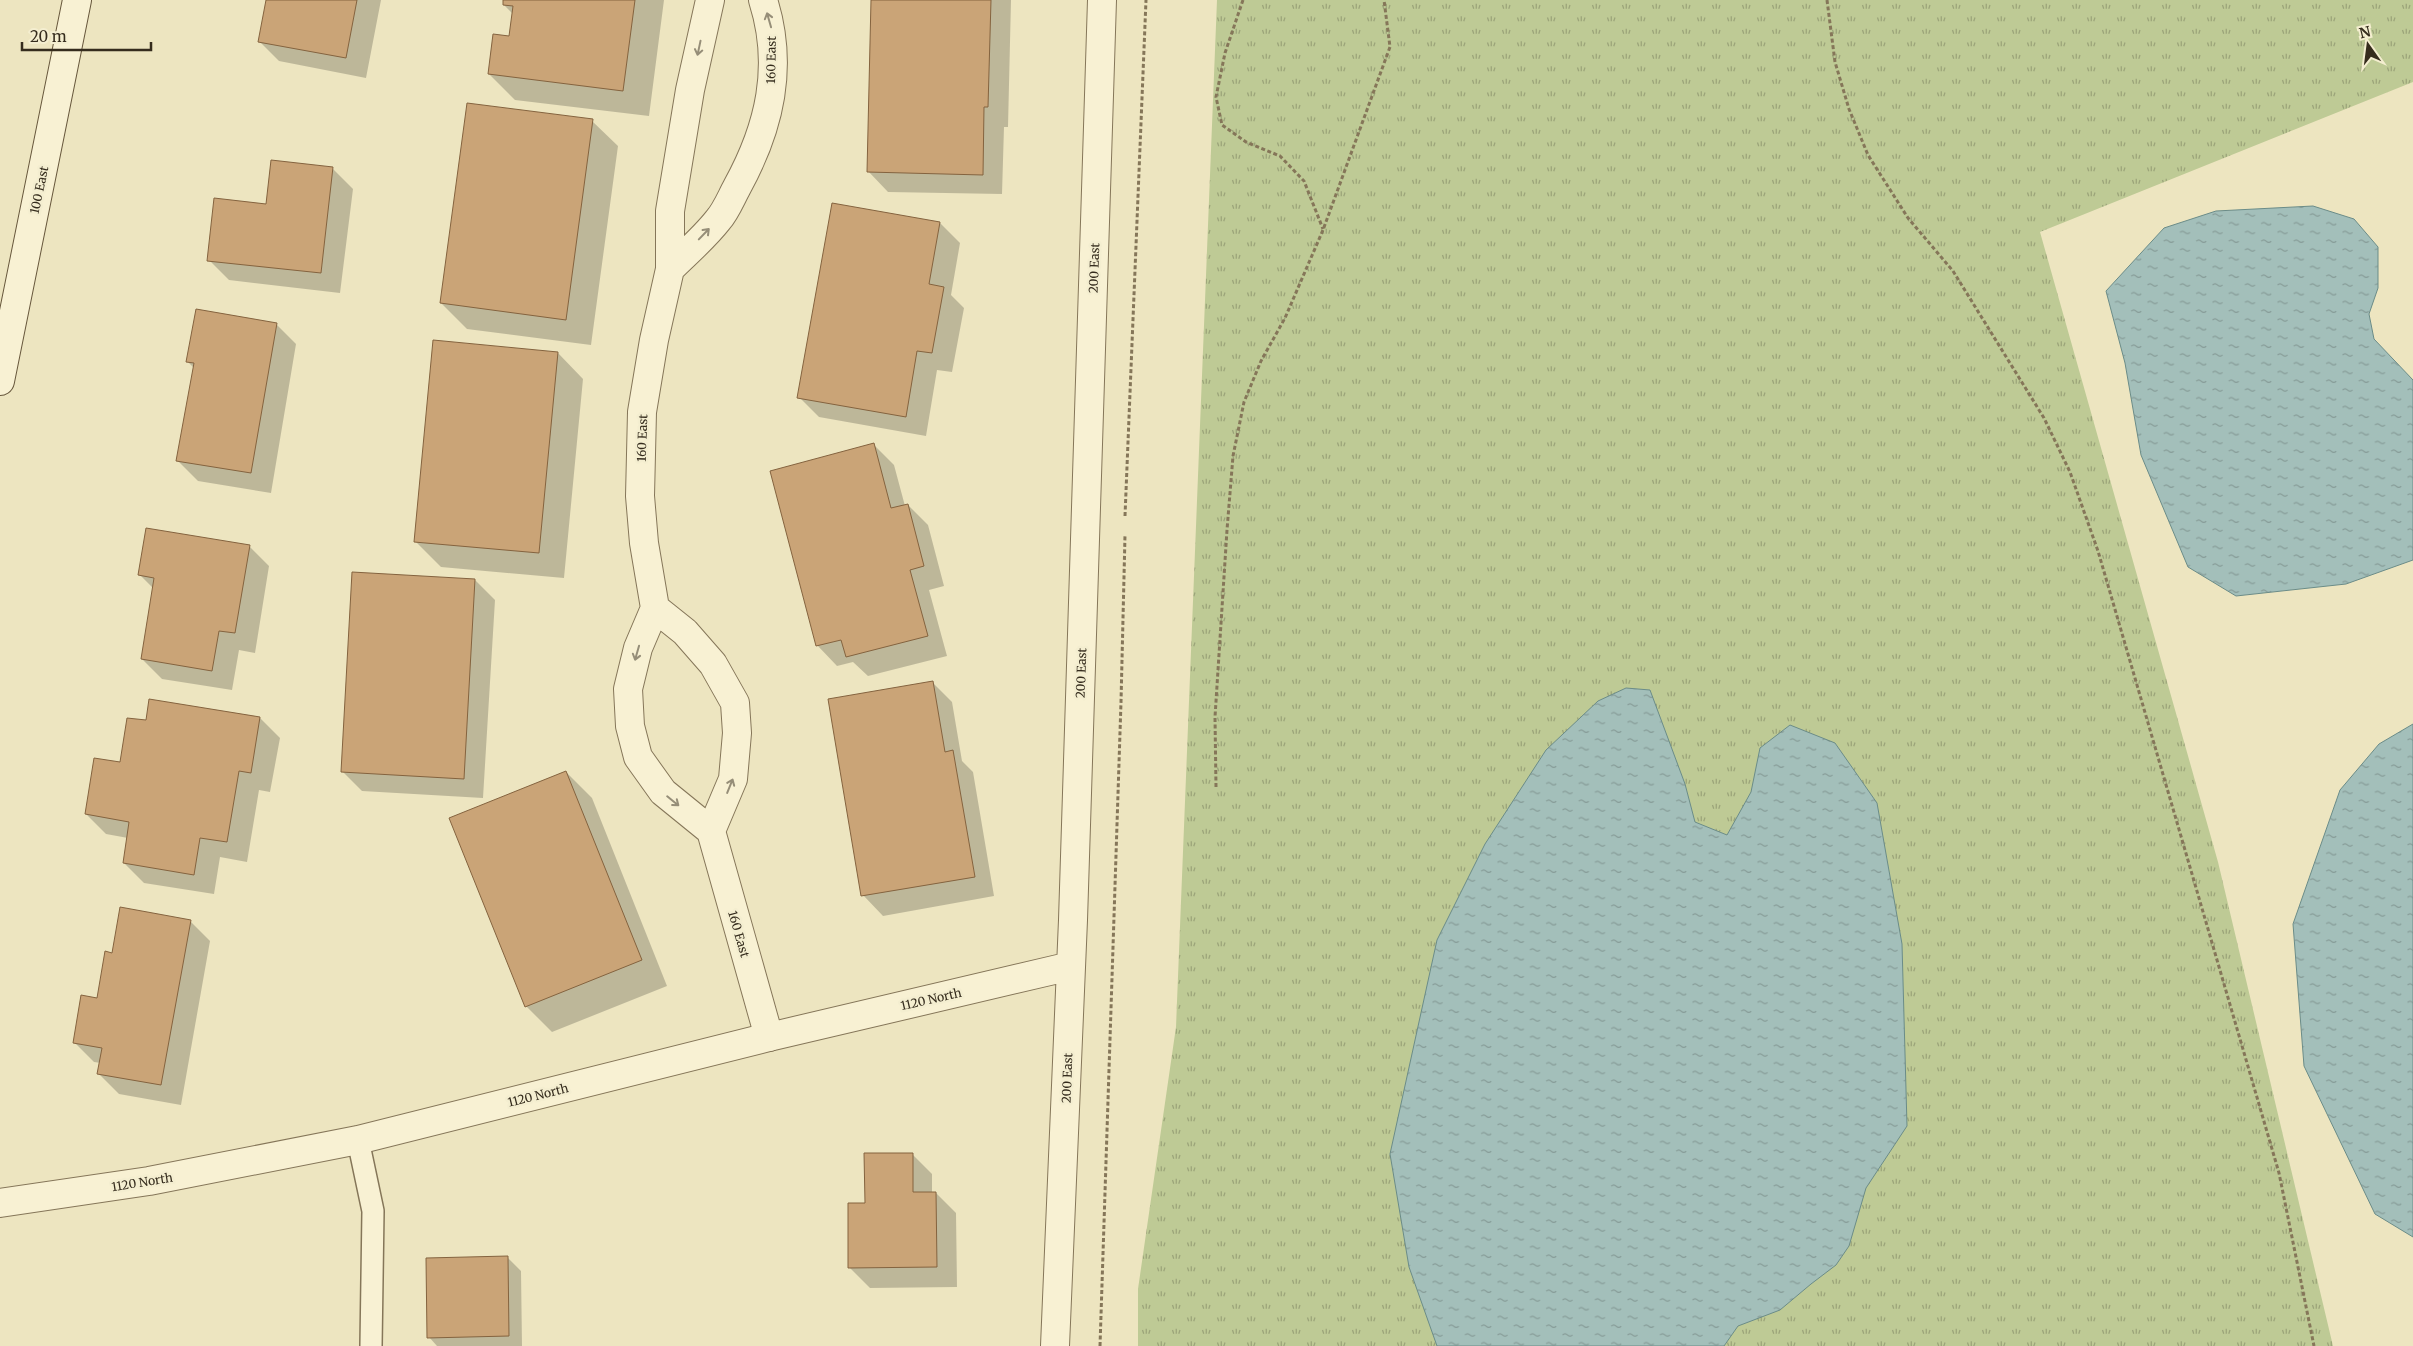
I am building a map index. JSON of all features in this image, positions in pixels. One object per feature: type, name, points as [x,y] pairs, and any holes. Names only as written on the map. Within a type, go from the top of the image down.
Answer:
[{"type":"street","name":"100 East","points":[[0,381],[77,0]]},
{"type":"street","name":"160 East","points":[[655,608],[644,543],[640,496],[642,412],[654,340],[670,270],[670,211],[690,90],[710,0]]},
{"type":"street","name":"160 East","points":[[670,270],[719,219],[751,163],[768,116],[773,66],[772,34],[763,0]]},
{"type":"street","name":"200 East","points":[[1055,1346],[1071,966],[1102,0]]},
{"type":"street","points":[[655,608],[685,632],[714,664],[735,703],[737,733],[733,780],[711,831],[663,792],[638,758],[630,726],[628,688],[638,648],[655,608]]},
{"type":"street","name":"160 East","points":[[711,831],[769,1037]]},
{"type":"street","name":"1120 North","points":[[0,1203],[149,1181],[358,1140],[769,1037],[1071,966]]},
{"type":"lane","points":[[358,1140],[373,1211],[370,1346]]},
{"type":"path","points":[[1100,1346],[1121,712],[1125,526],[1146,0]]},
{"type":"path","points":[[1243,0],[1225,53],[1216,96],[1222,125],[1246,142],[1280,156],[1304,181],[1323,230]]},
{"type":"path","points":[[1216,787],[1215,717],[1234,456],[1244,402],[1261,361],[1285,318],[1323,230],[1390,47],[1384,0]]},
{"type":"path","points":[[1826,0],[1835,62],[1849,109],[1868,155],[1908,218],[1953,271],[2044,418],[2070,472],[2098,551],[2280,1173],[2314,1346]]},
{"type":"green space","points":[[1217,0],[2413,0],[2413,82],[2040,232],[2218,862],[2333,1346],[1138,1346],[1138,1289],[1176,1027]]},
{"type":"water","points":[[2313,206],[2354,219],[2378,247],[2378,288],[2369,314],[2374,339],[2413,380],[2413,560],[2346,584],[2236,596],[2188,567],[2141,455],[2125,363],[2106,291],[2164,228],[2216,211]]},
{"type":"water","points":[[1626,688],[1650,690],[1685,784],[1695,822],[1727,835],[1751,792],[1760,748],[1790,725],[1835,743],[1877,803],[1902,944],[1907,1126],[1866,1188],[1849,1246],[1836,1265],[1780,1310],[1738,1326],[1724,1346],[1437,1346],[1409,1267],[1390,1154],[1437,940],[1485,844],[1546,750],[1598,701]]},
{"type":"water","points":[[2413,724],[2413,1237],[2375,1214],[2304,1066],[2293,924],[2340,790],[2379,744]]},
{"type":"building","points":[[266,0],[357,0],[346,58],[258,42]]},
{"type":"building","points":[[503,0],[635,0],[623,91],[488,74],[493,34],[509,36],[513,6],[503,5]]},
{"type":"building","points":[[871,0],[991,0],[988,107],[984,107],[983,175],[867,172]]},
{"type":"building","points":[[467,103],[593,119],[566,320],[440,303]]},
{"type":"building","points":[[271,160],[333,167],[321,273],[207,261],[214,198],[266,204]]},
{"type":"building","points":[[832,203],[940,222],[929,284],[944,287],[932,353],[917,351],[906,417],[797,398]]},
{"type":"building","points":[[196,309],[277,323],[251,473],[176,461],[194,363],[186,362]]},
{"type":"building","points":[[433,340],[558,352],[539,553],[414,542]]},
{"type":"building","points":[[874,443],[891,508],[908,504],[924,566],[910,570],[928,636],[846,657],[841,640],[816,646],[770,471]]},
{"type":"building","points":[[146,528],[250,545],[235,633],[219,631],[212,671],[141,659],[154,578],[138,575]]},
{"type":"building","points":[[352,572],[475,579],[464,779],[341,772]]},
{"type":"building","points":[[933,681],[945,752],[953,750],[975,877],[861,896],[828,699]]},
{"type":"building","points":[[149,699],[260,717],[251,773],[239,771],[227,842],[200,838],[194,875],[123,863],[129,822],[85,814],[94,758],[120,762],[127,718],[146,720]]},
{"type":"building","points":[[566,771],[642,960],[525,1007],[449,818]]},
{"type":"building","points":[[120,907],[191,920],[161,1085],[97,1074],[102,1048],[73,1043],[81,995],[97,998],[105,951],[112,953]]},
{"type":"building","points":[[864,1153],[913,1153],[913,1192],[936,1192],[937,1267],[848,1268],[848,1203],[865,1203]]},
{"type":"building","points":[[508,1256],[509,1336],[427,1338],[426,1258]]}]
